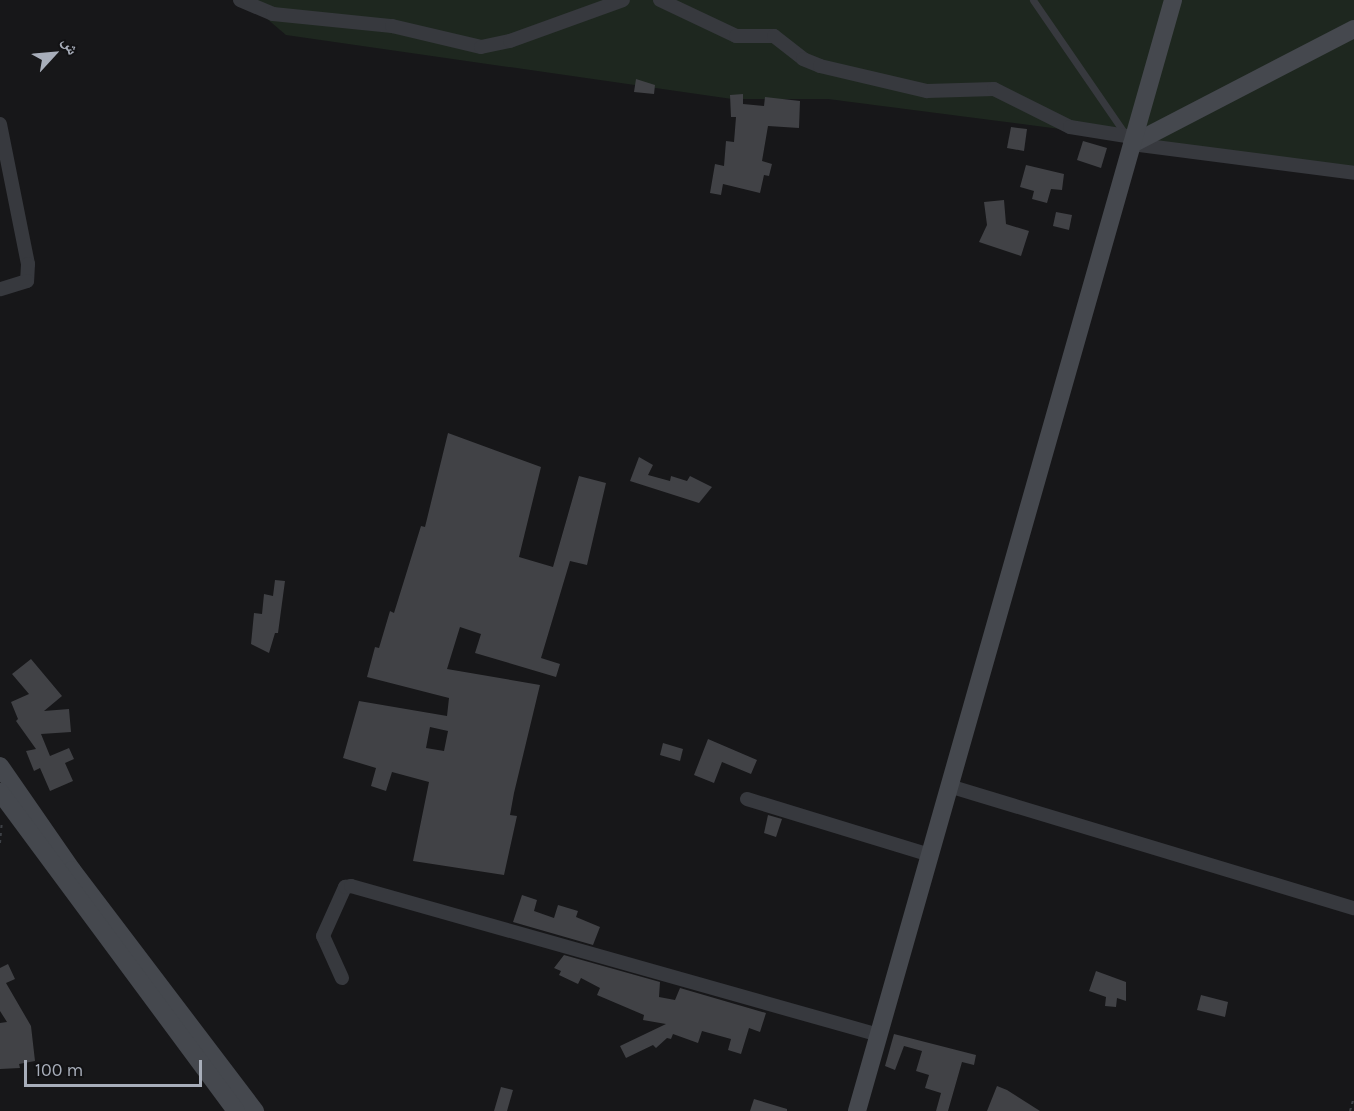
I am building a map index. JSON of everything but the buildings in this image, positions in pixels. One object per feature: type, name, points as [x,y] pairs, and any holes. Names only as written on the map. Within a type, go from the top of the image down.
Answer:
[{"type":"main road","points":[[857,1111],[1129,140],[1173,0]]},
{"type":"main road","points":[[1129,140],[1354,29]]},
{"type":"main road","points":[[0,766],[72,870],[255,1111]]},
{"type":"main road","points":[[0,792],[236,1111]]},
{"type":"street","points":[[240,0],[273,14],[392,26],[481,47],[510,41],[623,0]]},
{"type":"street","points":[[660,0],[736,36],[774,36],[814,64],[927,92],[994,89],[1070,127],[1129,140],[1354,173]]},
{"type":"street","points":[[0,124],[28,264],[27,281],[0,289]]},
{"type":"street","points":[[949,786],[1354,908]]},
{"type":"street","points":[[747,799],[877,842],[930,855]]},
{"type":"street","points":[[342,978],[323,936],[345,887],[351,886],[879,1035]]},
{"type":"lane","points":[[1034,0],[1129,140]]},
{"type":"path","points":[[0,843],[2,816]]},
{"type":"path","points":[[1350,1111],[1354,1097]]},
{"type":"shaded area","points":[[245,0],[1354,0],[1354,167],[828,99],[732,99],[286,35]]}]
